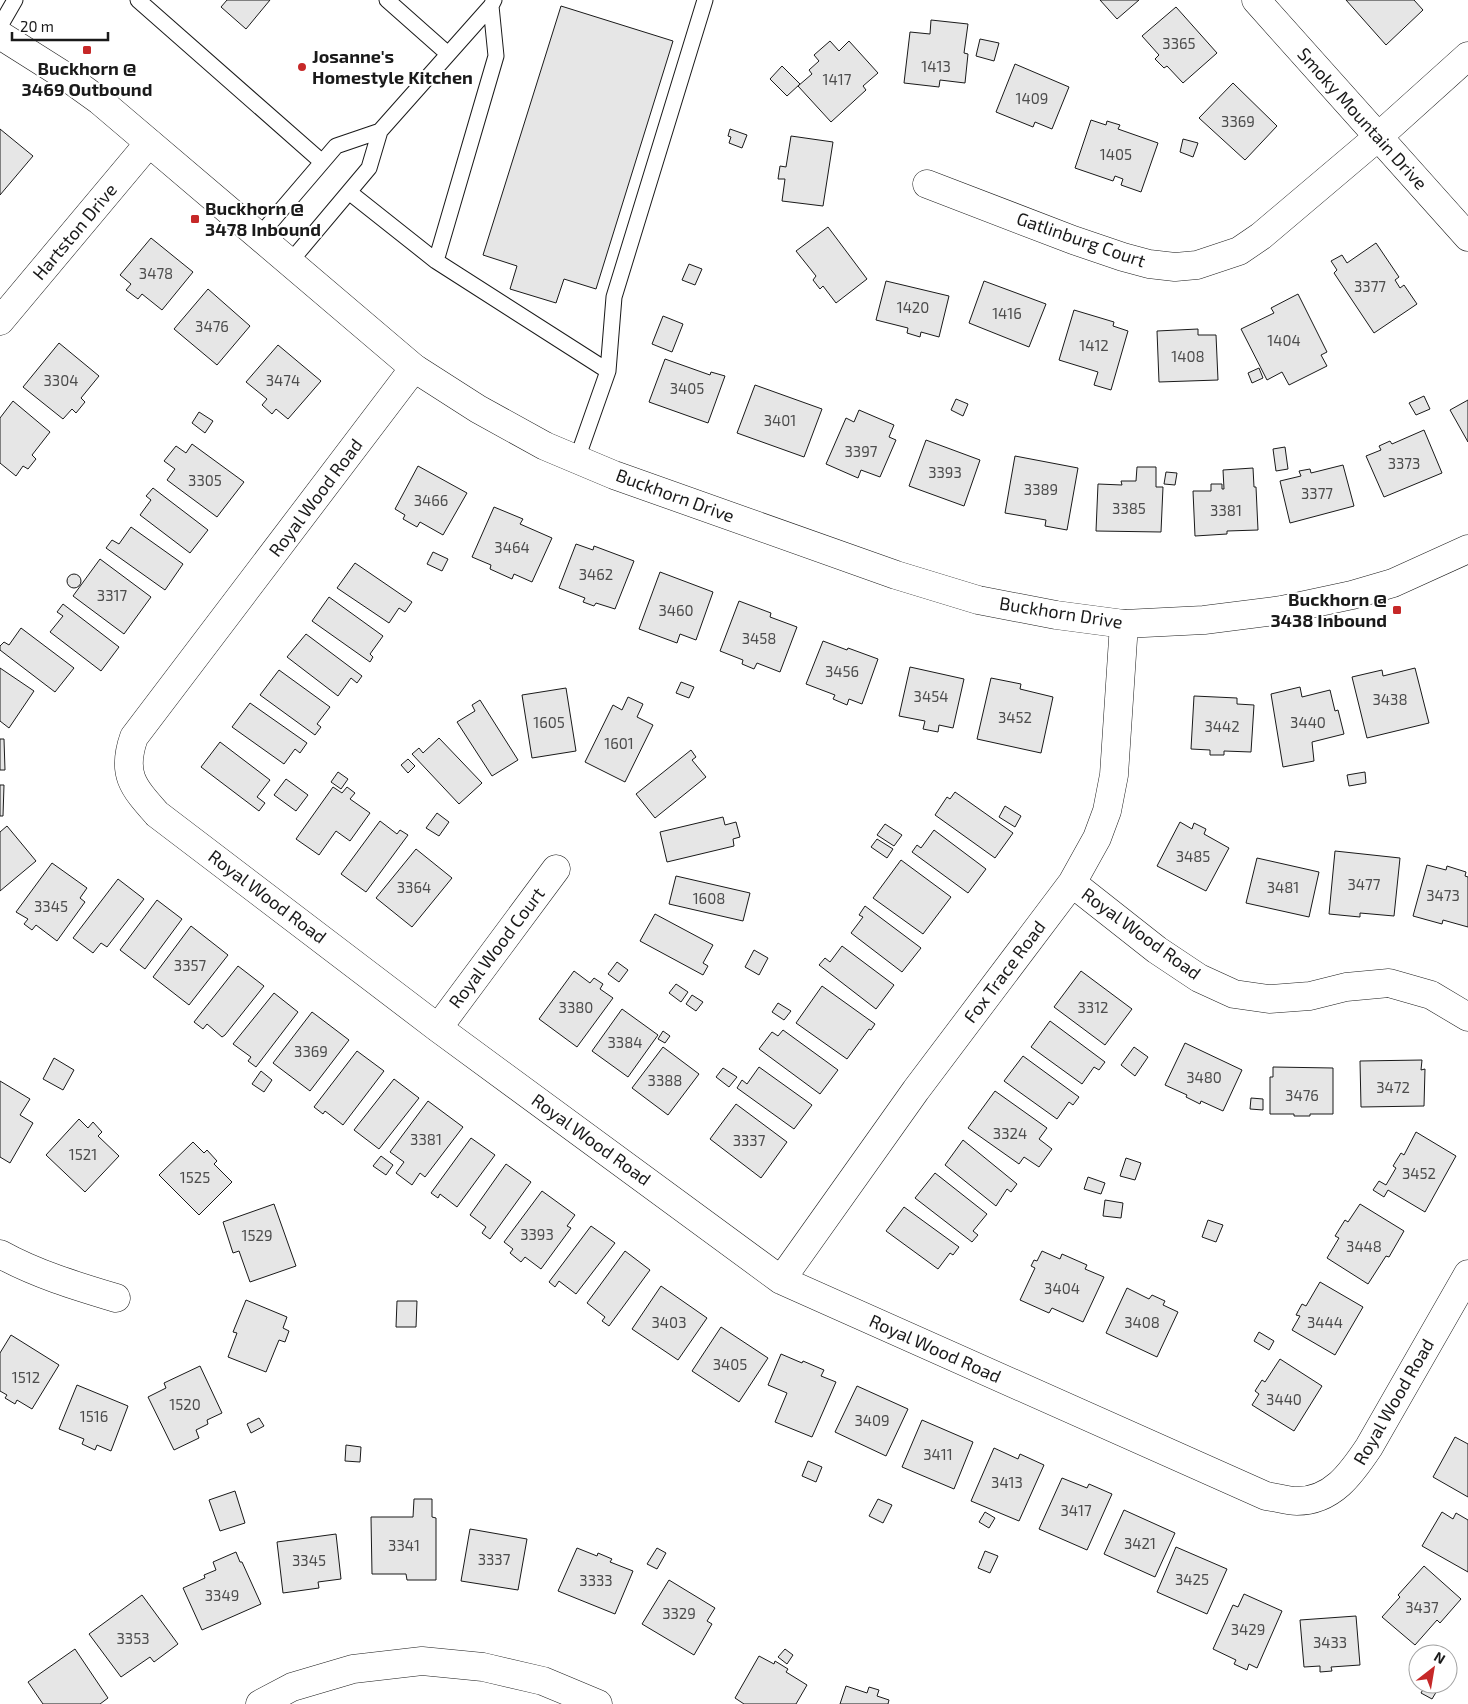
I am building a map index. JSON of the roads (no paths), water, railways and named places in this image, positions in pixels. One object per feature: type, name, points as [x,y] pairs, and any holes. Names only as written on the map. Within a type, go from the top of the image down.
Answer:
[{"type":"street","name":"Smoky Mountain Drive","points":[[1256,0],[1468,237]]},
{"type":"street","name":"Buckhorn Drive","points":[[0,35],[68,78],[100,101],[414,368],[478,409],[545,446],[614,474],[896,575],[969,597],[1056,615],[1124,624],[1204,620],[1291,609],[1352,595],[1393,583],[1468,549]]},
{"type":"street","name":"Gatlinburg Court","points":[[926,184],[1123,257],[1175,267],[1190,266],[1239,251],[1261,236],[1378,137],[1468,56]]},
{"type":"street","name":"Hartston Drive","points":[[0,320],[149,143]]},
{"type":"street","name":"Royal Wood Road","points":[[414,368],[134,737],[129,753],[132,782],[138,793],[157,814],[438,1028],[780,1280],[1266,1496],[1296,1501],[1317,1499],[1335,1489],[1352,1473],[1369,1447],[1468,1274]]},
{"type":"street","name":"Fox Trace Road","points":[[780,1280],[916,1090],[1072,883],[1097,838],[1107,810],[1114,775],[1124,624]]},
{"type":"street","name":"Royal Wood Court","points":[[438,1028],[556,869]]},
{"type":"street","name":"Royal Wood Road","points":[[1072,883],[1157,950],[1199,978],[1234,994],[1269,999],[1310,996],[1346,987],[1389,983],[1431,994],[1468,1016]]},
{"type":"street","points":[[0,1254],[18,1264],[68,1284],[116,1298]]},
{"type":"street","points":[[260,1704],[292,1687],[353,1669],[422,1661],[483,1667],[543,1681],[598,1704]]},
{"type":"lane","points":[[0,26],[15,0]]},
{"type":"lane","points":[[138,0],[322,162]]},
{"type":"lane","points":[[387,0],[448,54]]},
{"type":"lane","points":[[577,459],[608,370],[614,297],[704,0]]},
{"type":"lane","points":[[290,262],[369,168],[380,131],[492,3]]},
{"type":"lane","points":[[436,261],[496,56],[492,3]]},
{"type":"lane","points":[[258,236],[336,146],[380,131]]},
{"type":"lane","points":[[349,192],[436,261],[608,370]]},
{"type":"place","name":"Buckhorn @ 3469 Outbound","points":[[87,50]]},
{"type":"place","name":"Josanne's Homestyle Kitchen","points":[[302,67]]},
{"type":"place","name":"Buckhorn @ 3478 Inbound","points":[[195,219]]},
{"type":"place","name":"Buckhorn @ 3438 Inbound","points":[[1397,610]]}]
